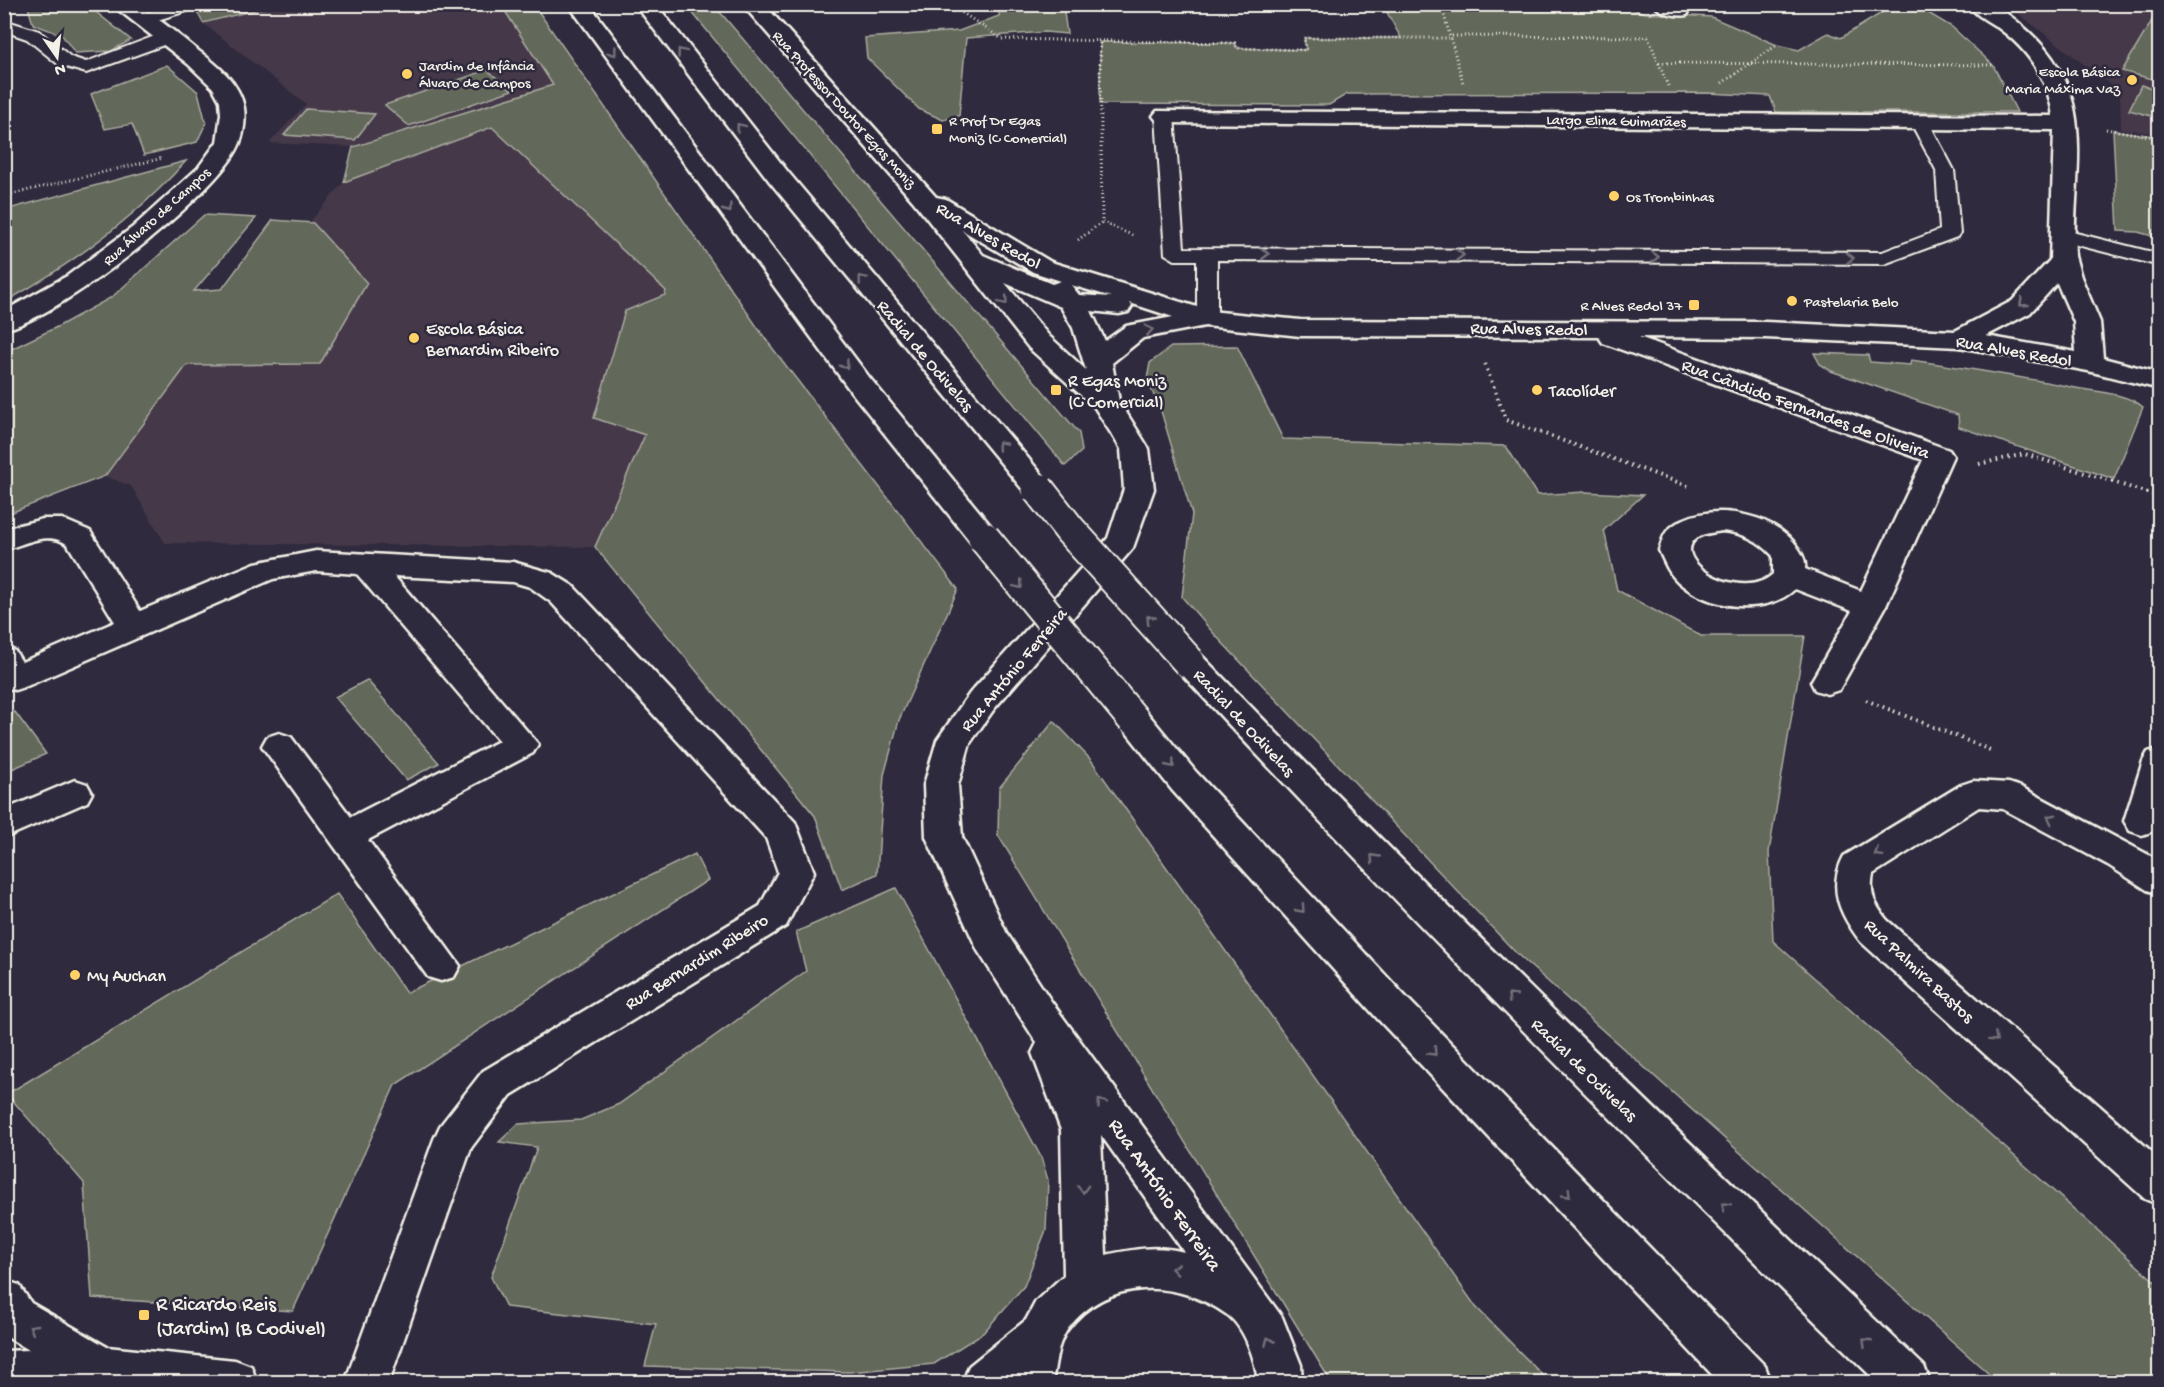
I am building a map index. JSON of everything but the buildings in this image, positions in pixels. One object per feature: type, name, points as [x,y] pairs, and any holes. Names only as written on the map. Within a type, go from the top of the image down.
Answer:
[{"type":"main road","name":"Rua Álvaro de Campos","points":[[4,322],[65,290],[100,266],[202,178],[228,143],[232,122],[229,94],[211,73],[121,4]]},
{"type":"main road","points":[[578,4],[859,383],[1045,616],[1184,781],[1374,990],[1749,1383]]},
{"type":"main road","name":"Radial de Odivelas","points":[[645,4],[779,177],[1070,530],[1189,662],[1385,869],[1552,1038],[1908,1383]]},
{"type":"main road","name":"Rua Professor Doutor Egas Moniz","points":[[752,4],[922,196],[970,259],[1039,342],[1105,402]]},
{"type":"main road","points":[[1978,4],[2004,21],[2031,44],[2047,65],[2062,96],[2067,123],[2063,249],[2087,324],[2090,363]]},
{"type":"main road","name":"Largo Elina Guimarães","points":[[1165,116],[2067,123]]},
{"type":"main road","name":"Rua Alves Redol","points":[[922,196],[1042,267],[1207,319],[1300,328],[1765,330],[1959,339],[2090,363],[2160,381]]},
{"type":"main road","points":[[1959,339],[2021,307],[2063,249]]},
{"type":"main road","points":[[970,259],[1073,302],[1160,305]]},
{"type":"main road","points":[[1042,267],[1073,302],[1099,358],[1105,402]]},
{"type":"main road","points":[[1039,342],[1048,317],[1073,302]]},
{"type":"main road","points":[[1099,358],[1135,332],[1207,319]]},
{"type":"main road","name":"Rua Cândido Fernandes de Oliveira","points":[[1587,328],[1939,456],[1870,606],[1827,682]]},
{"type":"main road","name":"Rua António Ferreira","points":[[1105,402],[1124,428],[1135,449],[1139,489],[1122,541],[982,701],[954,740],[941,785],[944,837],[991,940],[1037,1012],[1244,1305],[1266,1332],[1279,1365],[1280,1383]]},
{"type":"main road","points":[[4,540],[43,529],[70,530],[79,538],[134,627]]},
{"type":"main road","name":"Rua Bernardim Ribeiro","points":[[4,659],[15,678],[266,570],[290,564],[316,561],[513,572],[541,580],[562,594],[782,832],[796,872],[773,916],[497,1083],[454,1139],[367,1383]]},
{"type":"main road","points":[[345,836],[521,744],[367,565]]},
{"type":"main road","points":[[1790,575],[1870,606]]},
{"type":"main road","points":[[279,746],[441,966]]},
{"type":"main road","points":[[2160,761],[2142,821],[2160,873]]},
{"type":"main road","points":[[4,825],[75,793]]},
{"type":"main road","name":"Rua Palmira Bastos","points":[[2160,880],[2106,847],[2009,796],[1973,794],[1857,867],[1853,879],[1856,909],[1874,931],[2160,1186]]},
{"type":"main road","points":[[2106,847],[2142,821]]},
{"type":"main road","name":"Rua António Ferreira","points":[[1037,1012],[1081,1130],[1086,1284]]},
{"type":"main road","points":[[1030,1383],[1030,1367],[1041,1335],[1060,1305],[1086,1284],[1116,1270],[1151,1265],[1185,1270],[1217,1283],[1244,1305]]},
{"type":"main road","points":[[4,1300],[16,1318],[101,1368]]},
{"type":"main road","points":[[985,1383],[1041,1335]]},
{"type":"main road","points":[[4,1373],[101,1368],[235,1383]]},
{"type":"lane","points":[[141,20],[194,4]]},
{"type":"lane","points":[[4,25],[33,35],[65,61],[86,68],[166,38]]},
{"type":"lane","points":[[1165,116],[1174,254],[1884,258],[1950,233],[1945,170],[1920,123]]},
{"type":"lane","points":[[2063,249],[2160,260]]},
{"type":"lane","points":[[1207,254],[1207,319]]},
{"type":"path","points":[[1441,4],[1473,118]]},
{"type":"path","points":[[952,6],[1002,39],[1235,43],[1237,48],[1306,50],[1304,38],[1648,38],[1671,94]]},
{"type":"path","points":[[1042,267],[1102,222],[1104,175],[1100,104],[1100,42]]},
{"type":"path","points":[[1716,87],[1777,45]]},
{"type":"path","points":[[1659,63],[1952,65]]},
{"type":"path","points":[[2067,123],[2160,138]]},
{"type":"path","points":[[4,196],[228,143]]},
{"type":"path","points":[[1496,395],[1506,420],[1693,488]]},
{"type":"path","points":[[1930,475],[2025,454],[2160,497]]},
{"type":"path","points":[[1827,682],[1899,715],[1995,752]]},
{"type":"shaded area","name":"Jardim de Infância Álvaro de Campos","points":[[275,4],[501,5],[554,85],[353,147],[269,143],[306,104],[203,23]]},
{"type":"shaded area","name":"Escola Básica Maria Máxima Vaz","points":[[2007,5],[2159,5],[2159,134],[2121,129],[2120,92]]},
{"type":"shaded area","name":"Escola Básica Bernardim Ribeiro","points":[[492,127],[666,291],[665,295],[625,311],[594,417],[646,435],[595,547],[165,543],[131,486],[105,476],[187,365],[344,182]]},
{"type":"green space","points":[[214,4],[275,5],[203,23],[196,10]]},
{"type":"green space","points":[[20,5],[87,5],[131,40],[111,51],[75,53],[62,35],[33,24],[28,7]]},
{"type":"green space","points":[[501,5],[534,5],[767,341],[958,589],[899,720],[884,775],[877,874],[842,890],[815,816],[595,547],[645,435],[594,418],[625,311],[665,295],[666,291],[492,127],[344,182],[353,147],[553,85]]},
{"type":"green space","points":[[686,5],[714,5],[1079,433],[1082,451],[1065,466]]},
{"type":"green space","points":[[1000,5],[1063,5],[1067,34],[1045,32],[966,38],[959,116],[943,120],[919,109],[867,58],[865,38],[959,31],[999,16]]},
{"type":"green space","points":[[1383,5],[1621,5],[1645,13],[1711,17],[1777,45],[1799,50],[1828,33],[1841,38],[1883,12],[1915,5],[1952,27],[1993,65],[2017,112],[1776,112],[1770,96],[1707,93],[1347,94],[1329,105],[1100,104],[1100,42],[1235,43],[1237,48],[1306,50],[1304,38],[1401,38]]},
{"type":"green space","points":[[2159,9],[2159,81],[2122,71]]},
{"type":"green space","points":[[167,65],[198,92],[206,123],[197,142],[144,155],[132,124],[105,129],[91,94]]},
{"type":"green space","points":[[487,70],[512,90],[409,126],[385,105]]},
{"type":"green space","points":[[2141,85],[2159,90],[2159,118],[2129,110]]},
{"type":"green space","points":[[306,109],[375,114],[355,140],[284,135]]},
{"type":"green space","points":[[2113,130],[2159,137],[2159,238],[2138,232],[2118,231]]},
{"type":"green space","points":[[186,161],[145,202],[101,239],[54,272],[5,302],[5,210]]},
{"type":"green space","points":[[204,215],[256,218],[194,291],[222,289],[273,220],[313,223],[367,283],[320,364],[187,365],[105,476],[10,513],[4,498],[5,352],[112,297]]},
{"type":"green space","points":[[1237,346],[1283,439],[1506,446],[1537,495],[1585,492],[1643,495],[1604,530],[1617,590],[1701,636],[1805,636],[1769,852],[1773,941],[2159,1285],[2159,1382],[1998,1382],[1517,954],[1216,636],[1182,597],[1192,514],[1161,411],[1147,380],[1150,363],[1171,347]]},
{"type":"green space","points":[[1814,353],[1868,355],[1870,362],[1910,365],[1911,360],[1973,369],[2111,394],[2129,399],[2143,407],[2114,479],[1959,427],[1958,415],[1831,371],[1820,364]]},
{"type":"green space","points":[[367,680],[439,763],[406,780],[335,697]]},
{"type":"green space","points":[[15,712],[46,754],[5,772],[5,716]]},
{"type":"green space","points":[[1054,721],[1091,760],[1476,1307],[1549,1382],[1331,1382],[998,835],[999,788]]},
{"type":"green space","points":[[695,854],[708,880],[395,1085],[293,1311],[92,1298],[84,1183],[7,1094],[337,894],[406,993]]},
{"type":"green space","points":[[896,888],[1041,1157],[1048,1180],[1046,1230],[1024,1286],[983,1333],[934,1364],[849,1372],[645,1366],[656,1324],[506,1307],[491,1277],[537,1147],[499,1142],[518,1124],[581,1120],[619,1104],[806,971],[796,932]]},
{"type":"place","name":"Jardim de Infância Álvaro de Campos","points":[[407,74]]},
{"type":"place","name":"Escola Básica Maria Máxima Vaz","points":[[2132,80]]},
{"type":"place","name":"R Prof Dr Egas Moniz (C Comercial)","points":[[937,129]]},
{"type":"place","name":"Os Trombinhas","points":[[1614,196]]},
{"type":"place","name":"Pastelaria Belo","points":[[1792,301]]},
{"type":"place","name":"R Alves Redol 37","points":[[1694,305]]},
{"type":"place","name":"Escola Básica Bernardim Ribeiro","points":[[414,338]]},
{"type":"place","name":"R Egas Moniz (C Comercial)","points":[[1056,390]]},
{"type":"place","name":"Tacolíder","points":[[1537,390]]},
{"type":"place","name":"My Auchan","points":[[75,975]]},
{"type":"place","name":"R Ricardo Reis (Jardim) (B Codivel)","points":[[144,1315]]}]
